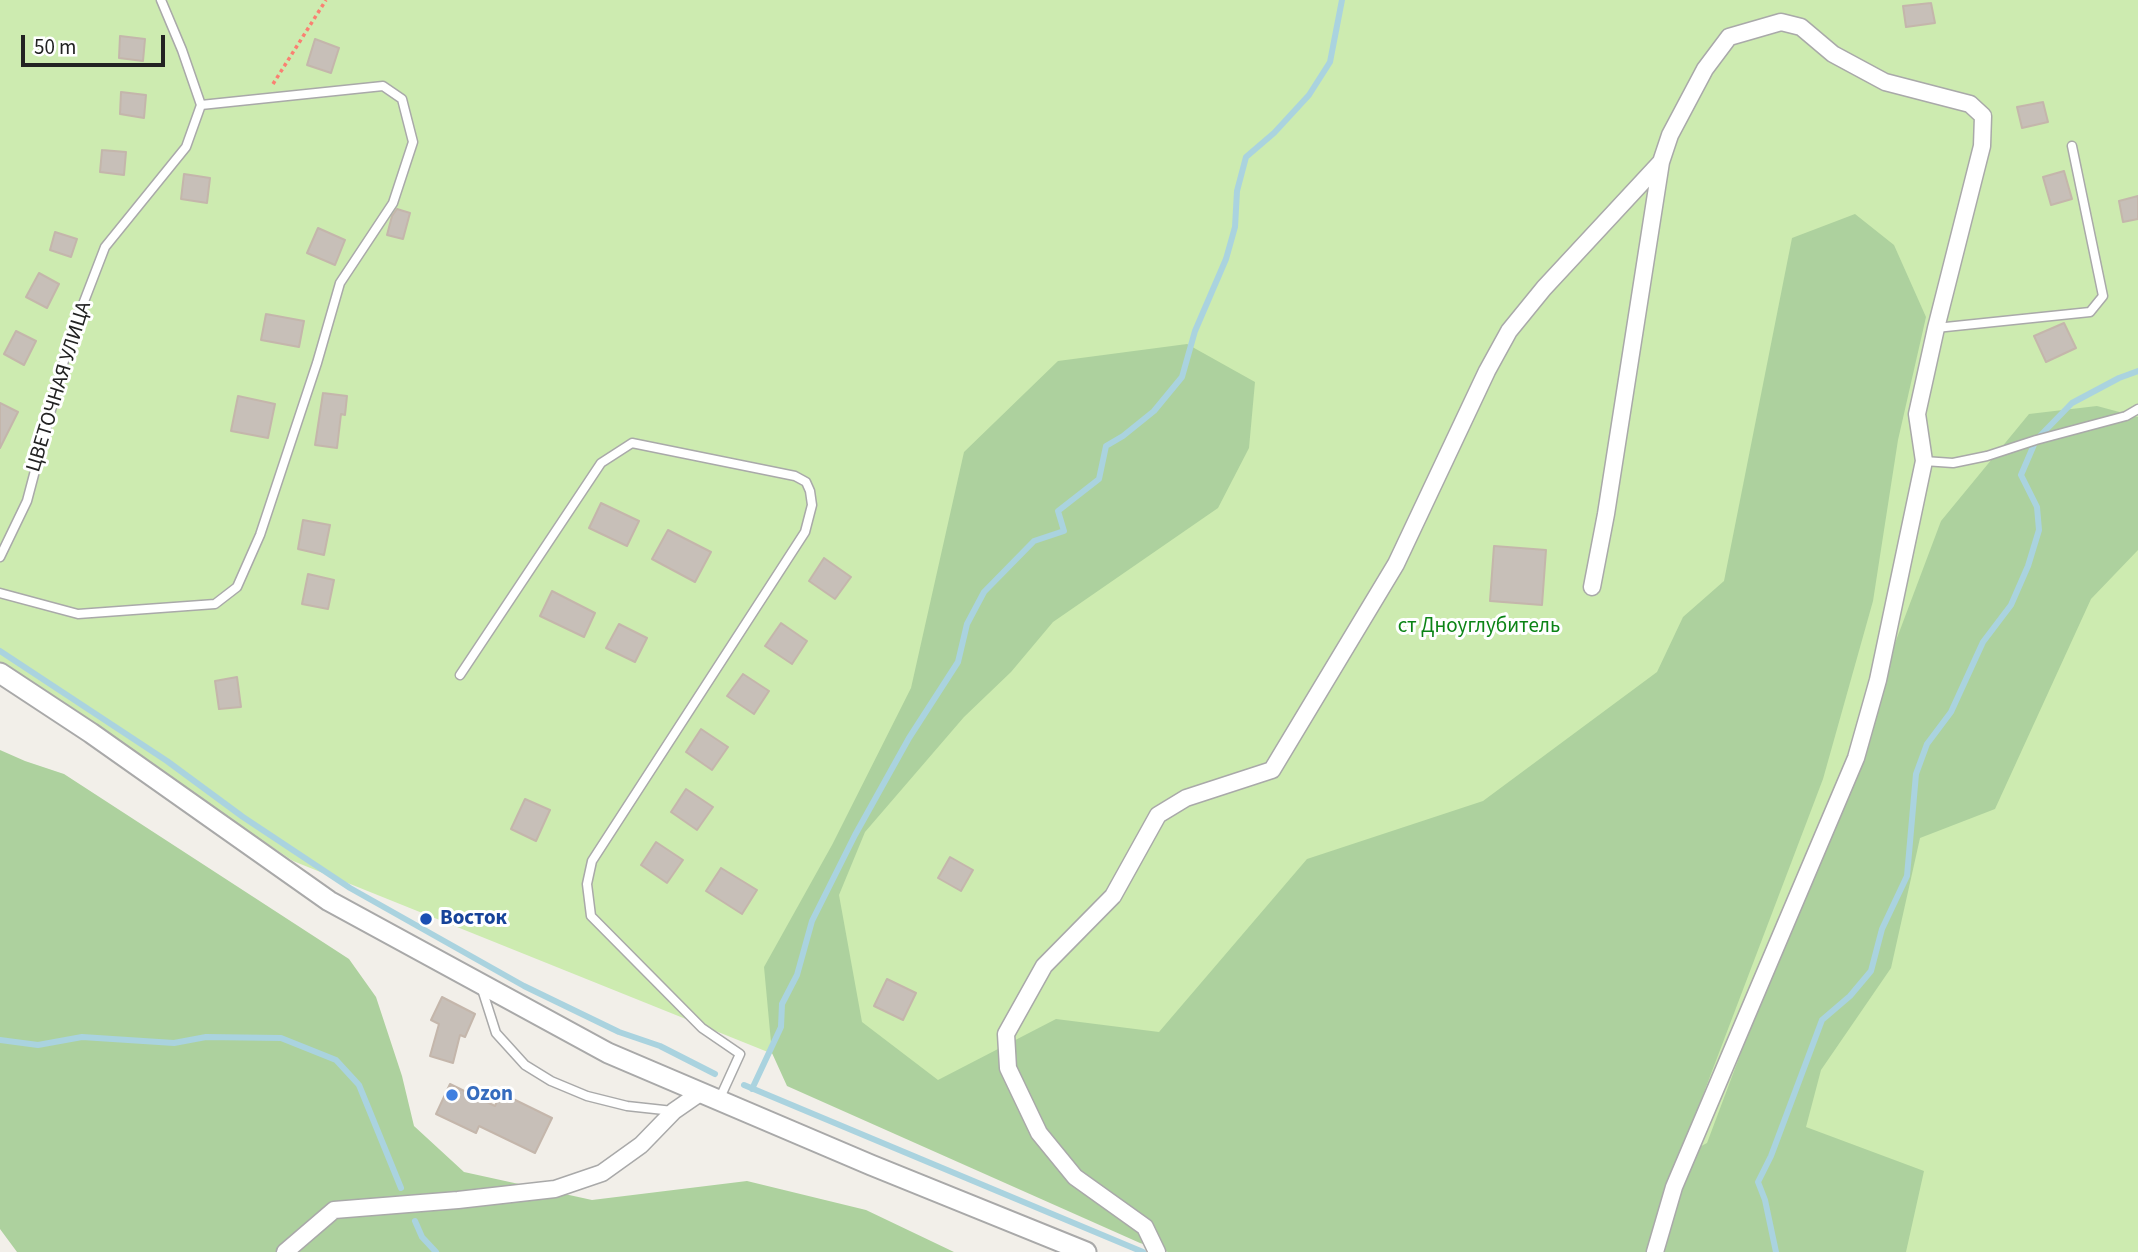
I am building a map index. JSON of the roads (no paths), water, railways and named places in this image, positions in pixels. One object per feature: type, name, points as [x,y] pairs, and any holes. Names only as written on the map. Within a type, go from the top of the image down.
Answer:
[{"type":"street","points":[[1592,587],[1606,514],[1661,162],[1670,135],[1699,80],[1729,37],[1781,22],[1801,27],[1833,54],[1885,82],[1970,104],[1983,116],[1982,146],[1917,414],[1924,461],[1878,680],[1856,758],[1674,1187],[1655,1252]]},
{"type":"street","points":[[1157,1252],[1145,1227],[1075,1177],[1039,1133],[1008,1068],[1006,1034],[1044,966],[1113,896],[1158,815],[1186,798],[1272,770],[1396,564],[1487,371],[1509,331],[1544,288],[1661,162]]},
{"type":"street","points":[[0,673],[329,901],[608,1053],[871,1166],[1086,1252]]},
{"type":"street","points":[[285,1252],[334,1210],[555,1189],[602,1173],[641,1145],[674,1111],[700,1093]]},
{"type":"lane","points":[[0,593],[78,614],[215,604],[237,587],[260,535],[317,363],[340,283],[393,203],[413,142],[402,99],[383,86],[201,104],[161,0]]},
{"type":"lane","name":"ЦВЕТОЧНАЯ УЛИЦА","points":[[0,557],[27,501],[70,338],[105,247],[186,147],[201,104]]},
{"type":"lane","points":[[1936,328],[2090,312],[2103,296],[2072,146]]},
{"type":"lane","points":[[1924,461],[1953,463],[1987,456],[2126,416],[2138,409]]},
{"type":"lane","points":[[460,675],[601,463],[632,443],[795,476],[806,482],[812,506],[805,532],[592,861],[587,884],[591,916],[702,1028],[740,1054],[719,1101]]},
{"type":"lane","points":[[480,983],[496,1033],[525,1065],[551,1081],[587,1096],[627,1106],[674,1111]]},
{"type":"waterway","points":[[752,1089],[781,1027],[782,1004],[797,975],[812,921],[855,835],[909,738],[958,662],[967,624],[984,592],[1034,541],[1064,531],[1058,511],[1099,479],[1106,446],[1154,411],[1182,377],[1195,331],[1226,259],[1235,227],[1237,191],[1246,157],[1274,133],[1309,95],[1330,62],[1342,0]]},
{"type":"waterway","points":[[1776,1252],[1765,1200],[1758,1182],[1771,1156],[1822,1020],[1850,996],[1871,971],[1882,929],[1907,876],[1916,774],[1927,744],[1951,712],[1983,642],[2011,605],[2028,566],[2039,530],[2037,507],[2021,475],[2036,440],[2072,403],[2138,371]]},
{"type":"waterway","points":[[0,651],[167,761],[243,817],[350,888],[524,986],[619,1032],[660,1046],[715,1074]]},
{"type":"waterway","points":[[0,1040],[38,1045],[82,1037],[174,1043],[206,1037],[281,1038],[336,1060],[359,1085],[401,1188]]},
{"type":"waterway","points":[[744,1085],[1143,1252]]},
{"type":"waterway","points":[[415,1221],[422,1237],[436,1252]]},
{"type":"place","name":"Восток","points":[[426,919]]},
{"type":"place","name":"Ozon","points":[[452,1095]]},
{"type":"park label","name":"ст Дноуглубитель","points":[[1479,627]]}]
